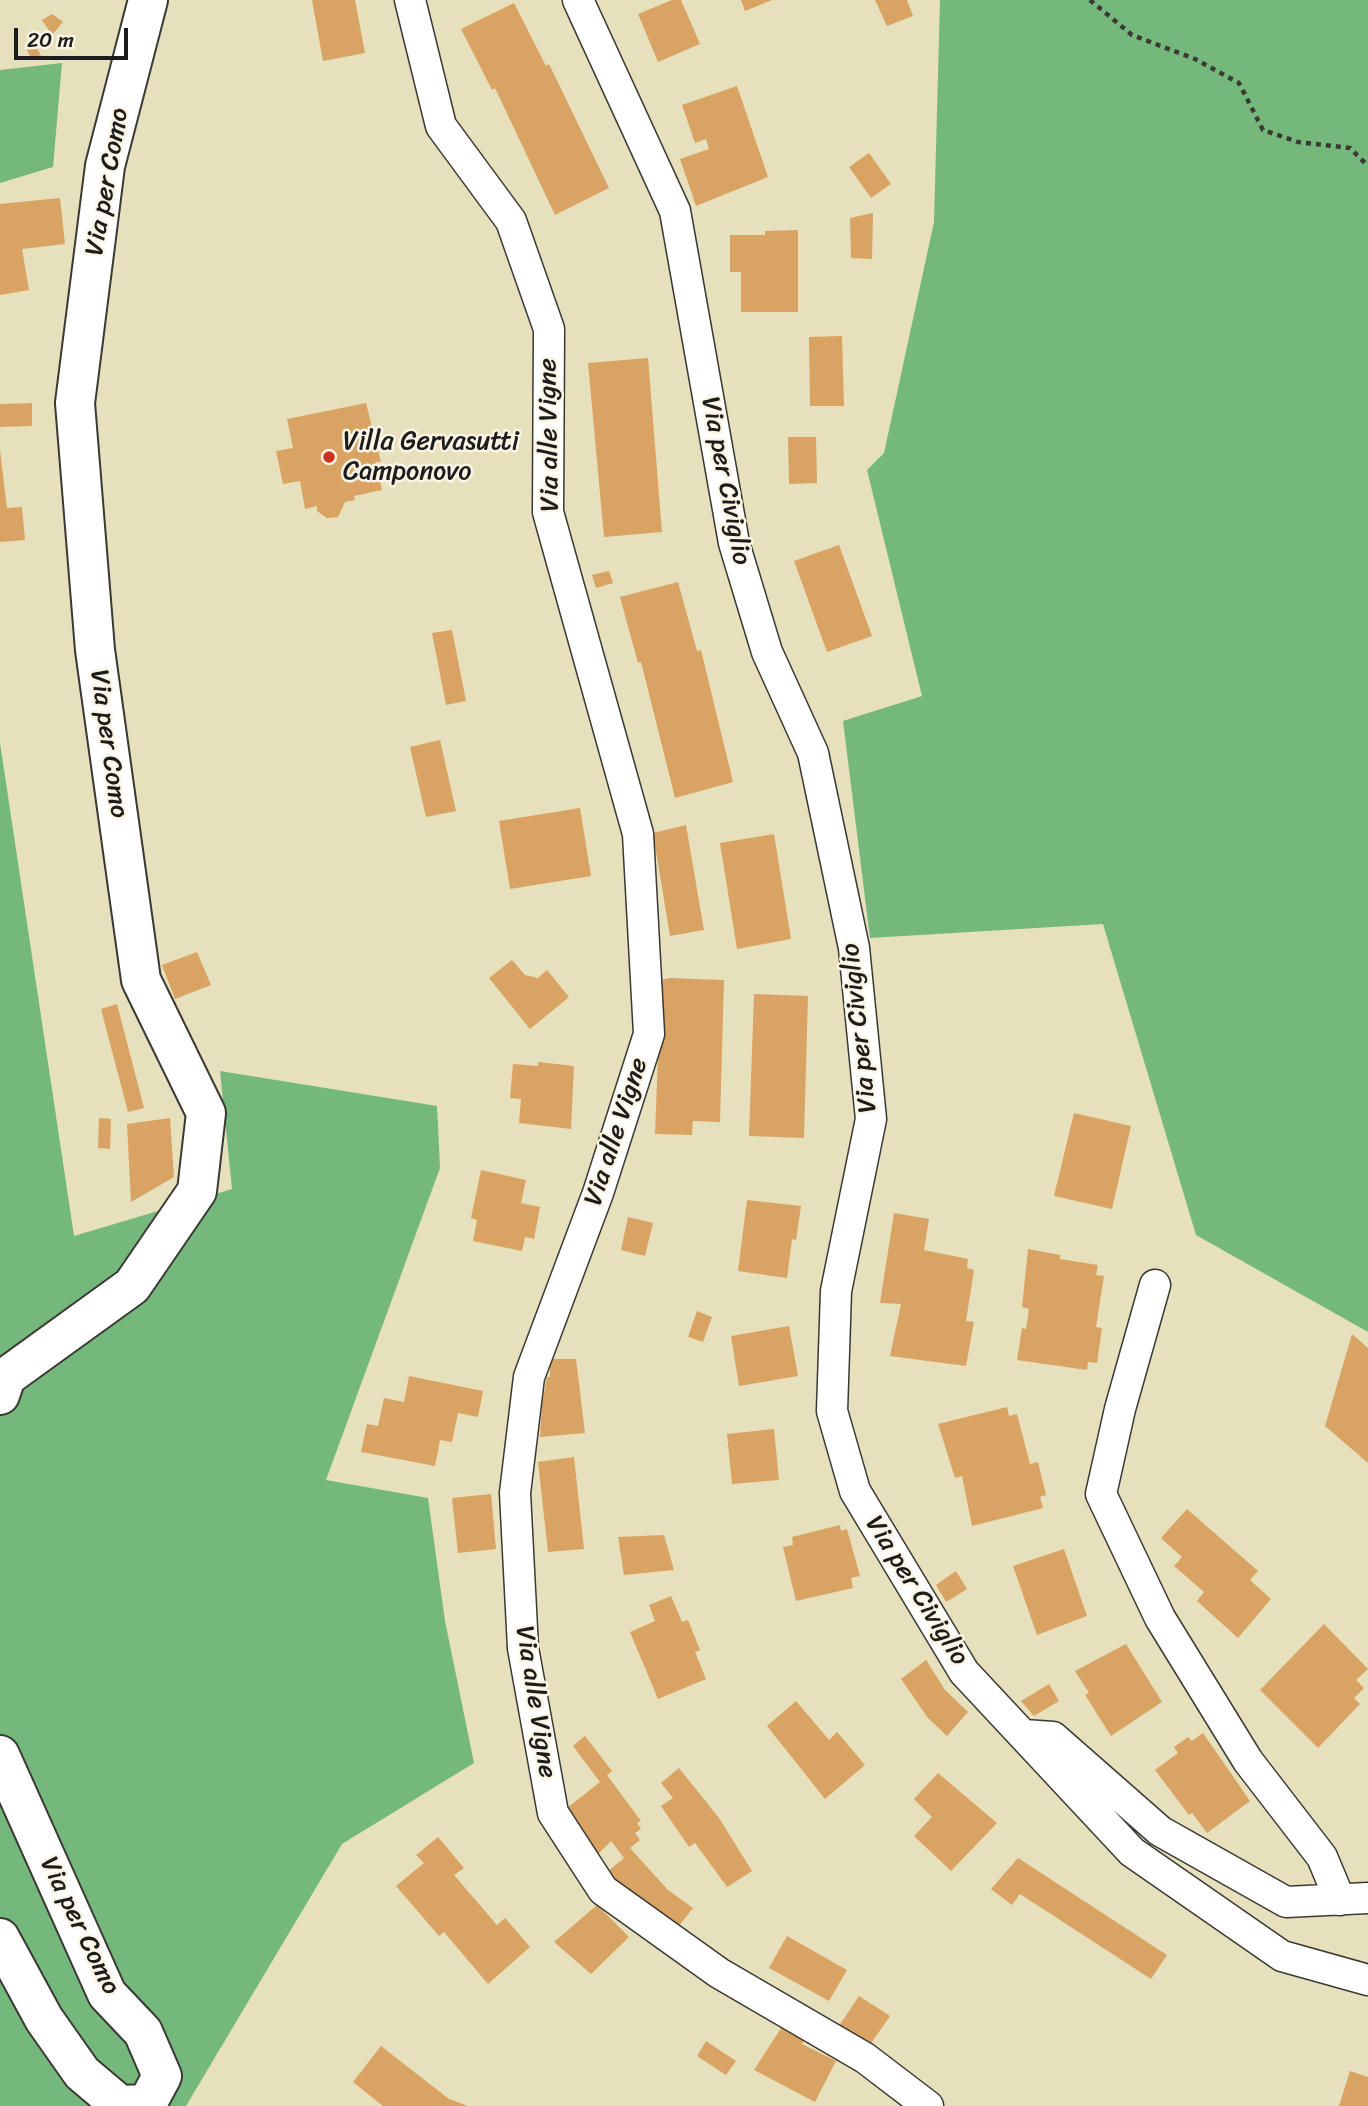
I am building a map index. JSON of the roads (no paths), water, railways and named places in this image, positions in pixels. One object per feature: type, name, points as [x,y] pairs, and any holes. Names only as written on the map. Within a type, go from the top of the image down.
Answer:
[{"type":"street","name":"Via per Como","points":[[0,1395],[6,1377],[132,1286],[197,1191],[206,1113],[141,981],[95,650],[75,403],[105,166],[148,0]]},
{"type":"street","name":"Via alle Vigne","points":[[410,0],[441,126],[511,221],[548,329],[548,512],[638,834],[649,1034],[598,1193],[529,1377],[515,1493],[523,1648],[553,1813],[603,1890],[719,1973],[865,2058],[928,2106]]},
{"type":"street","name":"Via per Civiglio","points":[[578,0],[675,211],[734,544],[767,652],[813,753],[854,948],[871,1119],[836,1291],[832,1411],[855,1491],[964,1672],[1132,1852],[1282,1956],[1368,1980]]},
{"type":"street","points":[[1155,1285],[1120,1409],[1101,1494],[1160,1618],[1248,1761],[1354,1899]]},
{"type":"street","points":[[1024,1735],[1053,1737],[1160,1831],[1286,1902],[1354,1899]]},
{"type":"street","name":"Via per Como","points":[[0,1755],[107,1994],[143,2032],[162,2076],[147,2104],[120,2105],[82,2073],[44,2020],[0,1938]]},
{"type":"place","name":"Villa Gervasutti Camponovo","points":[[329,457]]}]
